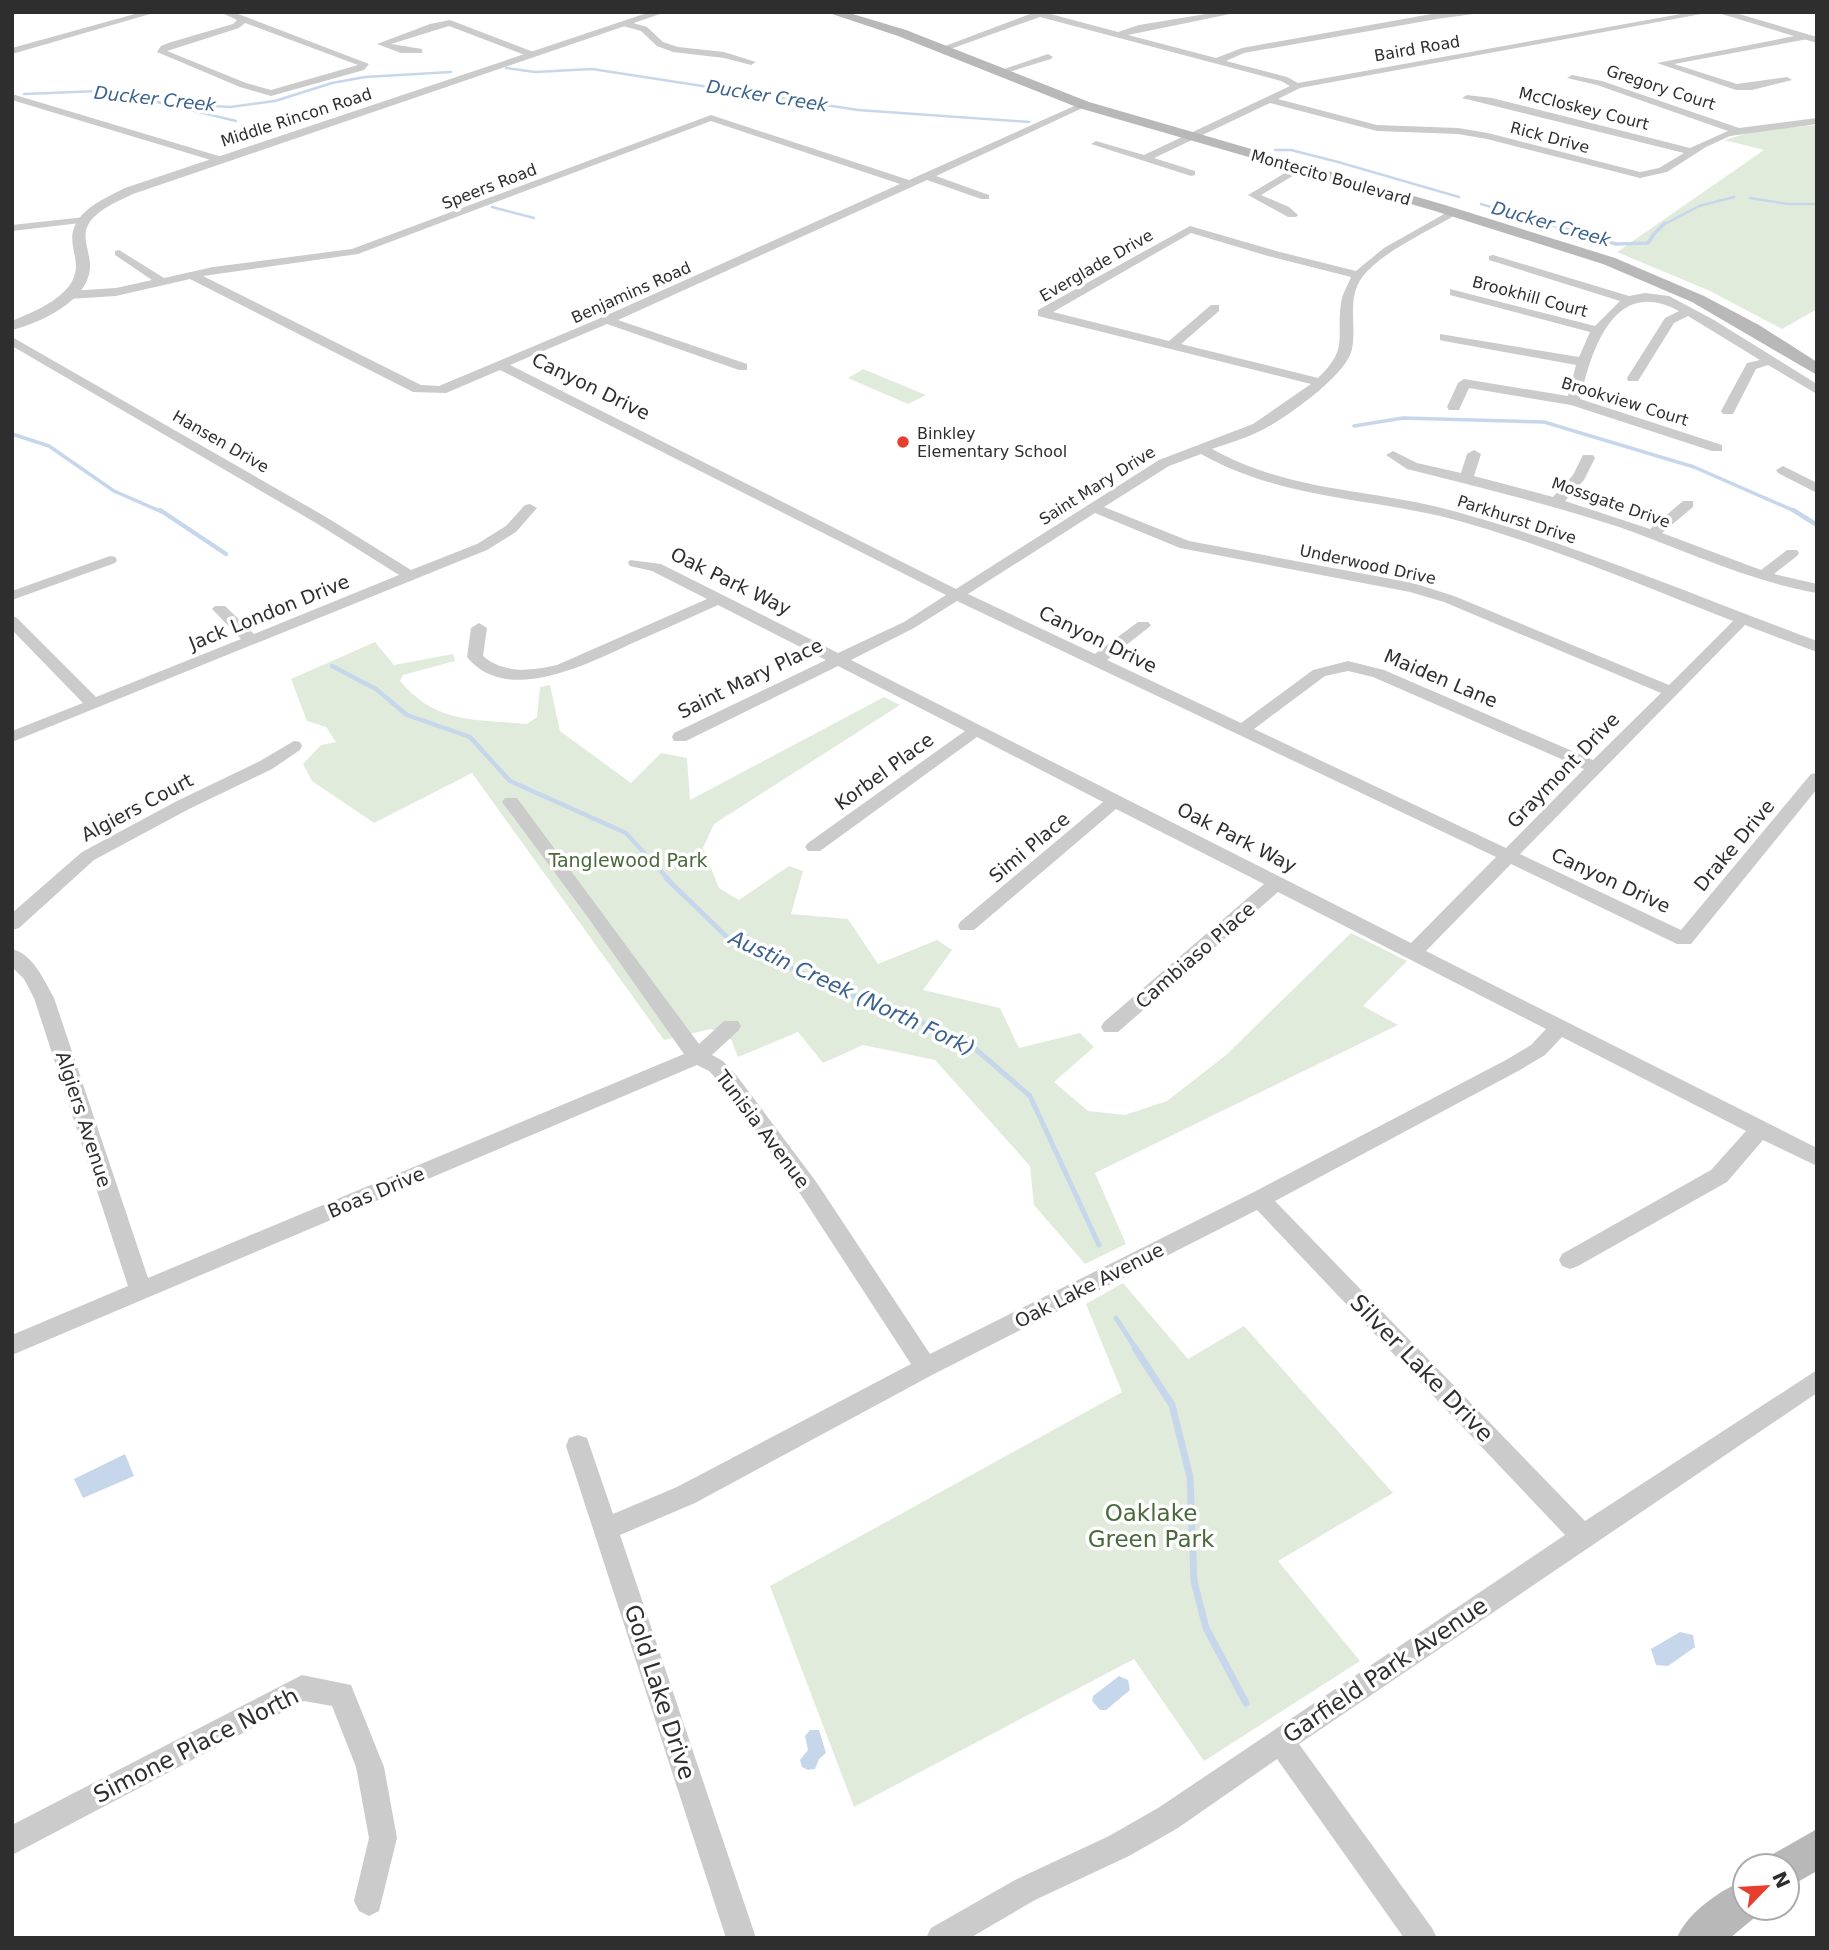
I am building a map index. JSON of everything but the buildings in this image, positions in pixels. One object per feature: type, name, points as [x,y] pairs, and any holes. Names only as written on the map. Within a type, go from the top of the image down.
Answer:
[{"type":"main road","name":"Montecito Boulevard","points":[[832,12],[902,33],[1089,99],[1301,168],[1580,251],[1699,299],[1817,370]]},
{"type":"main road","name":"Montecito Boulevard","points":[[849,12],[947,48],[1084,105],[1195,134],[1616,256],[1737,310],[1817,359]]},
{"type":"main road","points":[[1801,1859],[1817,1848]]},
{"type":"main road","points":[[1697,1938],[1731,1910]]},
{"type":"street","points":[[12,51],[153,12]]},
{"type":"street","points":[[224,12],[363,62],[360,68],[271,93],[243,85],[162,52],[164,48],[236,26],[242,19]]},
{"type":"street","name":"Middle Rincon Road","points":[[85,220],[104,204],[131,190],[662,12]]},
{"type":"street","points":[[1118,35],[1139,28],[1236,12]]},
{"type":"street","points":[[1216,61],[1242,51],[1437,16],[1484,12]]},
{"type":"street","name":"Baird Road","points":[[1144,159],[1297,86],[1708,12]]},
{"type":"street","points":[[1720,12],[1817,40]]},
{"type":"street","points":[[947,48],[1036,13],[1284,79],[1297,86]]},
{"type":"street","points":[[419,51],[401,50],[382,44],[433,26],[450,23],[533,55]]},
{"type":"street","points":[[626,23],[644,29],[660,44],[676,50],[724,55],[751,62]]},
{"type":"street","points":[[1787,80],[1737,87],[1662,63],[1805,37]]},
{"type":"street","points":[[1009,69],[1048,57]]},
{"type":"street","name":"Gregory Court","points":[[1572,78],[1599,83],[1738,131]]},
{"type":"street","points":[[12,97],[218,159]]},
{"type":"street","name":"McCloskey Court","points":[[1467,98],[1492,101],[1693,152]]},
{"type":"street","name":"Rick Drive","points":[[1267,99],[1377,128],[1480,135],[1632,175],[1660,173],[1713,139],[1738,131],[1817,121]]},
{"type":"street","name":"Benjamins Road","points":[[192,275],[418,388],[441,390],[607,320],[1084,105]]},
{"type":"street","name":"Speers Road","points":[[69,295],[116,292],[192,275],[359,251],[711,118],[909,184]]},
{"type":"street","points":[[1096,144],[1191,173]]},
{"type":"street","points":[[1292,215],[1285,209],[1253,195],[1301,168]]},
{"type":"street","points":[[926,176],[985,197]]},
{"type":"street","points":[[1358,275],[1388,250],[1452,212]]},
{"type":"street","points":[[12,228],[85,220]]},
{"type":"street","points":[[12,326],[49,309],[69,295],[79,282],[82,272],[79,233],[85,220]]},
{"type":"street","name":"Everglade Drive","points":[[1321,383],[1042,313],[1190,229],[1272,254],[1358,275]]},
{"type":"street","points":[[119,253],[161,281]]},
{"type":"street","points":[[1493,258],[1628,300],[1645,296],[1658,297],[1725,331],[1817,390]]},
{"type":"street","name":"Saint Mary Drive","points":[[839,658],[909,625],[1164,463],[1258,427],[1321,383],[1338,366],[1346,350],[1347,300],[1358,275]]},
{"type":"street","name":"Brookhill Court","points":[[1454,292],[1597,330]]},
{"type":"street","points":[[1573,401],[1583,362],[1597,330],[1628,300]]},
{"type":"street","points":[[1170,347],[1215,308]]},
{"type":"street","points":[[1633,378],[1669,321],[1675,316],[1690,312]]},
{"type":"street","points":[[607,320],[743,367]]},
{"type":"street","points":[[1444,337],[1583,362]]},
{"type":"street","name":"Hansen Drive","points":[[12,341],[321,520],[410,576]]},
{"type":"street","points":[[1728,411],[1751,366],[1769,361]]},
{"type":"street","name":"Canyon Drive","points":[[500,365],[956,594],[1684,939]]},
{"type":"street","name":"Brookview Court","points":[[1454,407],[1464,383],[1573,401],[1717,448]]},
{"type":"street","name":"Parkhurst Drive","points":[[1202,449],[1236,468],[1276,481],[1326,493],[1452,515],[1487,525],[1817,647]]},
{"type":"street","points":[[1466,478],[1474,454]]},
{"type":"street","name":"Mossgate Drive","points":[[1393,455],[1412,466],[1558,501],[1764,575],[1800,587],[1817,589]]},
{"type":"street","points":[[1558,501],[1579,477],[1588,458]]},
{"type":"street","points":[[1783,470],[1817,489]]},
{"type":"street","points":[[1652,534],[1688,503]]},
{"type":"street","name":"Underwood Drive","points":[[1092,507],[1185,545],[1413,588],[1449,599],[1670,691]]},
{"type":"street","name":"Jack London Drive","points":[[12,737],[482,547],[511,529],[530,508]]},
{"type":"street","points":[[1764,575],[1792,553]]},
{"type":"street","points":[[12,596],[110,560]]},
{"type":"street","name":"Oak Park Way","points":[[635,563],[656,567],[839,658],[1817,1158]]},
{"type":"street","points":[[480,628],[475,657],[488,668],[513,674],[538,674],[584,661],[719,599]]},
{"type":"street","points":[[220,609],[251,640]]},
{"type":"street","name":"Graymont Drive","points":[[1414,951],[1743,619]]},
{"type":"street","points":[[12,621],[93,704]]},
{"type":"street","points":[[1095,661],[1143,625]]},
{"type":"street","name":"Saint Mary Place","points":[[680,737],[839,658]]},
{"type":"street","name":"Maiden Lane","points":[[1241,731],[1319,673],[1348,666],[1378,673],[1594,767]]},
{"type":"street","name":"Korbel Place","points":[[814,847],[978,729]]},
{"type":"street","name":"Algiers Court","points":[[12,924],[88,856],[183,805],[266,765],[294,746]]},
{"type":"street","name":"Drake Drive","points":[[1684,939],[1817,778]]},
{"type":"street","name":"Simi Place","points":[[967,926],[1117,799]]},
{"type":"street","name":"Tunisia Avenue","points":[[511,802],[591,908],[697,1057],[716,1066],[730,1081],[809,1189],[926,1367]]},
{"type":"street","name":"Cambiaso Place","points":[[1111,1027],[1278,882]]},
{"type":"street","name":"Algiers Avenue","points":[[12,956],[32,975],[44,998],[141,1290]]},
{"type":"street","name":"Boas Drive","points":[[12,1345],[697,1057],[731,1026]]},
{"type":"street","name":"Oak Lake Avenue","points":[[607,1529],[686,1495],[926,1367],[1260,1199],[1513,1065],[1538,1050],[1561,1026]]},
{"type":"street","points":[[1570,1260],[1719,1176],[1739,1157],[1760,1129]]},
{"type":"street","name":"Silver Lake Drive","points":[[1260,1199],[1584,1537]]},
{"type":"street","name":"Garfield Park Avenue","points":[[941,1938],[1026,1890],[1139,1836],[1817,1380]]},
{"type":"street","name":"Gold Lake Drive","points":[[578,1446],[741,1938]]},
{"type":"street","name":"Simone Place North","points":[[12,1842],[302,1688],[341,1694],[370,1767],[383,1838],[369,1900]]},
{"type":"street","points":[[1280,1741],[1422,1938]]},
{"type":"green space","points":[[1817,125],[1817,309],[1782,329],[1710,291],[1617,252],[1764,150],[1724,140],[1756,131]]},
{"type":"green space","points":[[863,369],[926,395],[908,404],[848,378]]},
{"type":"green space","name":"Tanglewood Park","points":[[375,642],[394,665],[453,654],[455,661],[403,675],[400,681],[428,705],[458,717],[527,724],[537,717],[540,687],[550,685],[560,731],[631,783],[661,753],[687,758],[690,800],[884,697],[900,705],[714,824],[703,848],[719,888],[739,900],[789,866],[803,871],[791,914],[848,919],[878,964],[937,940],[952,950],[923,990],[1000,1008],[1019,1048],[1080,1033],[1094,1047],[1054,1082],[1088,1111],[1125,1115],[1167,1101],[1226,1055],[1351,933],[1407,961],[1363,1006],[1398,1025],[1095,1173],[1126,1244],[1085,1264],[1034,1205],[1030,1166],[935,1060],[863,1045],[823,1063],[798,1032],[738,1057],[731,1039],[711,1029],[664,1040],[472,773],[374,823],[312,781],[303,764],[321,745],[336,742],[326,727],[307,721],[291,679]]},
{"type":"green space","name":"Oaklake Green Park","points":[[1123,1283],[1188,1359],[1244,1326],[1393,1493],[1278,1561],[1360,1661],[1204,1761],[1134,1659],[854,1807],[770,1586],[1122,1392],[1086,1304]]},
{"type":"water","points":[[125,1454],[134,1476],[83,1498],[74,1479]]},
{"type":"water","points":[[1680,1632],[1693,1635],[1695,1647],[1668,1666],[1656,1665],[1651,1649]]},
{"type":"water","points":[[1119,1676],[1128,1680],[1130,1690],[1106,1710],[1100,1710],[1092,1701],[1093,1696]]},
{"type":"water","points":[[810,1730],[819,1730],[826,1753],[819,1759],[815,1769],[808,1770],[802,1767],[800,1760],[808,1750],[805,1736]]},
{"type":"waterway","name":"Ducker Creek","points":[[506,68],[535,72],[592,69],[858,110],[1029,122]]},
{"type":"waterway","name":"Ducker Creek","points":[[24,94],[100,91],[162,103],[230,107],[275,101],[332,83],[365,77],[451,72]]},
{"type":"waterway","points":[[178,107],[236,121]]},
{"type":"waterway","name":"Ducker Creek","points":[[1275,150],[1291,150],[1338,162],[1459,197]]},
{"type":"waterway","name":"Ducker Creek","points":[[1663,225],[1699,206],[1734,197]]},
{"type":"waterway","name":"Ducker Creek","points":[[1750,198],[1788,204],[1817,204]]},
{"type":"waterway","name":"Ducker Creek","points":[[1481,204],[1552,225]]},
{"type":"waterway","points":[[492,207],[534,218]]},
{"type":"waterway","name":"Ducker Creek","points":[[1546,223],[1616,244],[1648,243],[1663,225]]},
{"type":"waterway","points":[[1354,426],[1403,418],[1544,422],[1694,467],[1794,511]]},
{"type":"waterway","name":"Austin Creek (North Fork)","points":[[12,434],[49,446],[114,491],[162,512]]},
{"type":"waterway","name":"Austin Creek (North Fork)","points":[[160,510],[226,554]]},
{"type":"waterway","points":[[1794,511],[1817,525]]},
{"type":"waterway","name":"Austin Creek (North Fork)","points":[[332,666],[376,689],[407,715],[470,737],[510,781],[626,833],[668,879]]},
{"type":"waterway","name":"Austin Creek (North Fork)","points":[[666,878],[728,938],[844,993],[901,1013],[972,1046],[1030,1096],[1099,1245]]},
{"type":"waterway","name":"Austin Creek (North Fork)","points":[[1116,1318],[1136,1349]]},
{"type":"waterway","name":"Austin Creek (North Fork)","points":[[1135,1348],[1172,1405],[1190,1477],[1194,1581],[1206,1628],[1246,1703]]},
{"type":"place","name":"Binkley Elementary School","points":[[903,442]]}]
